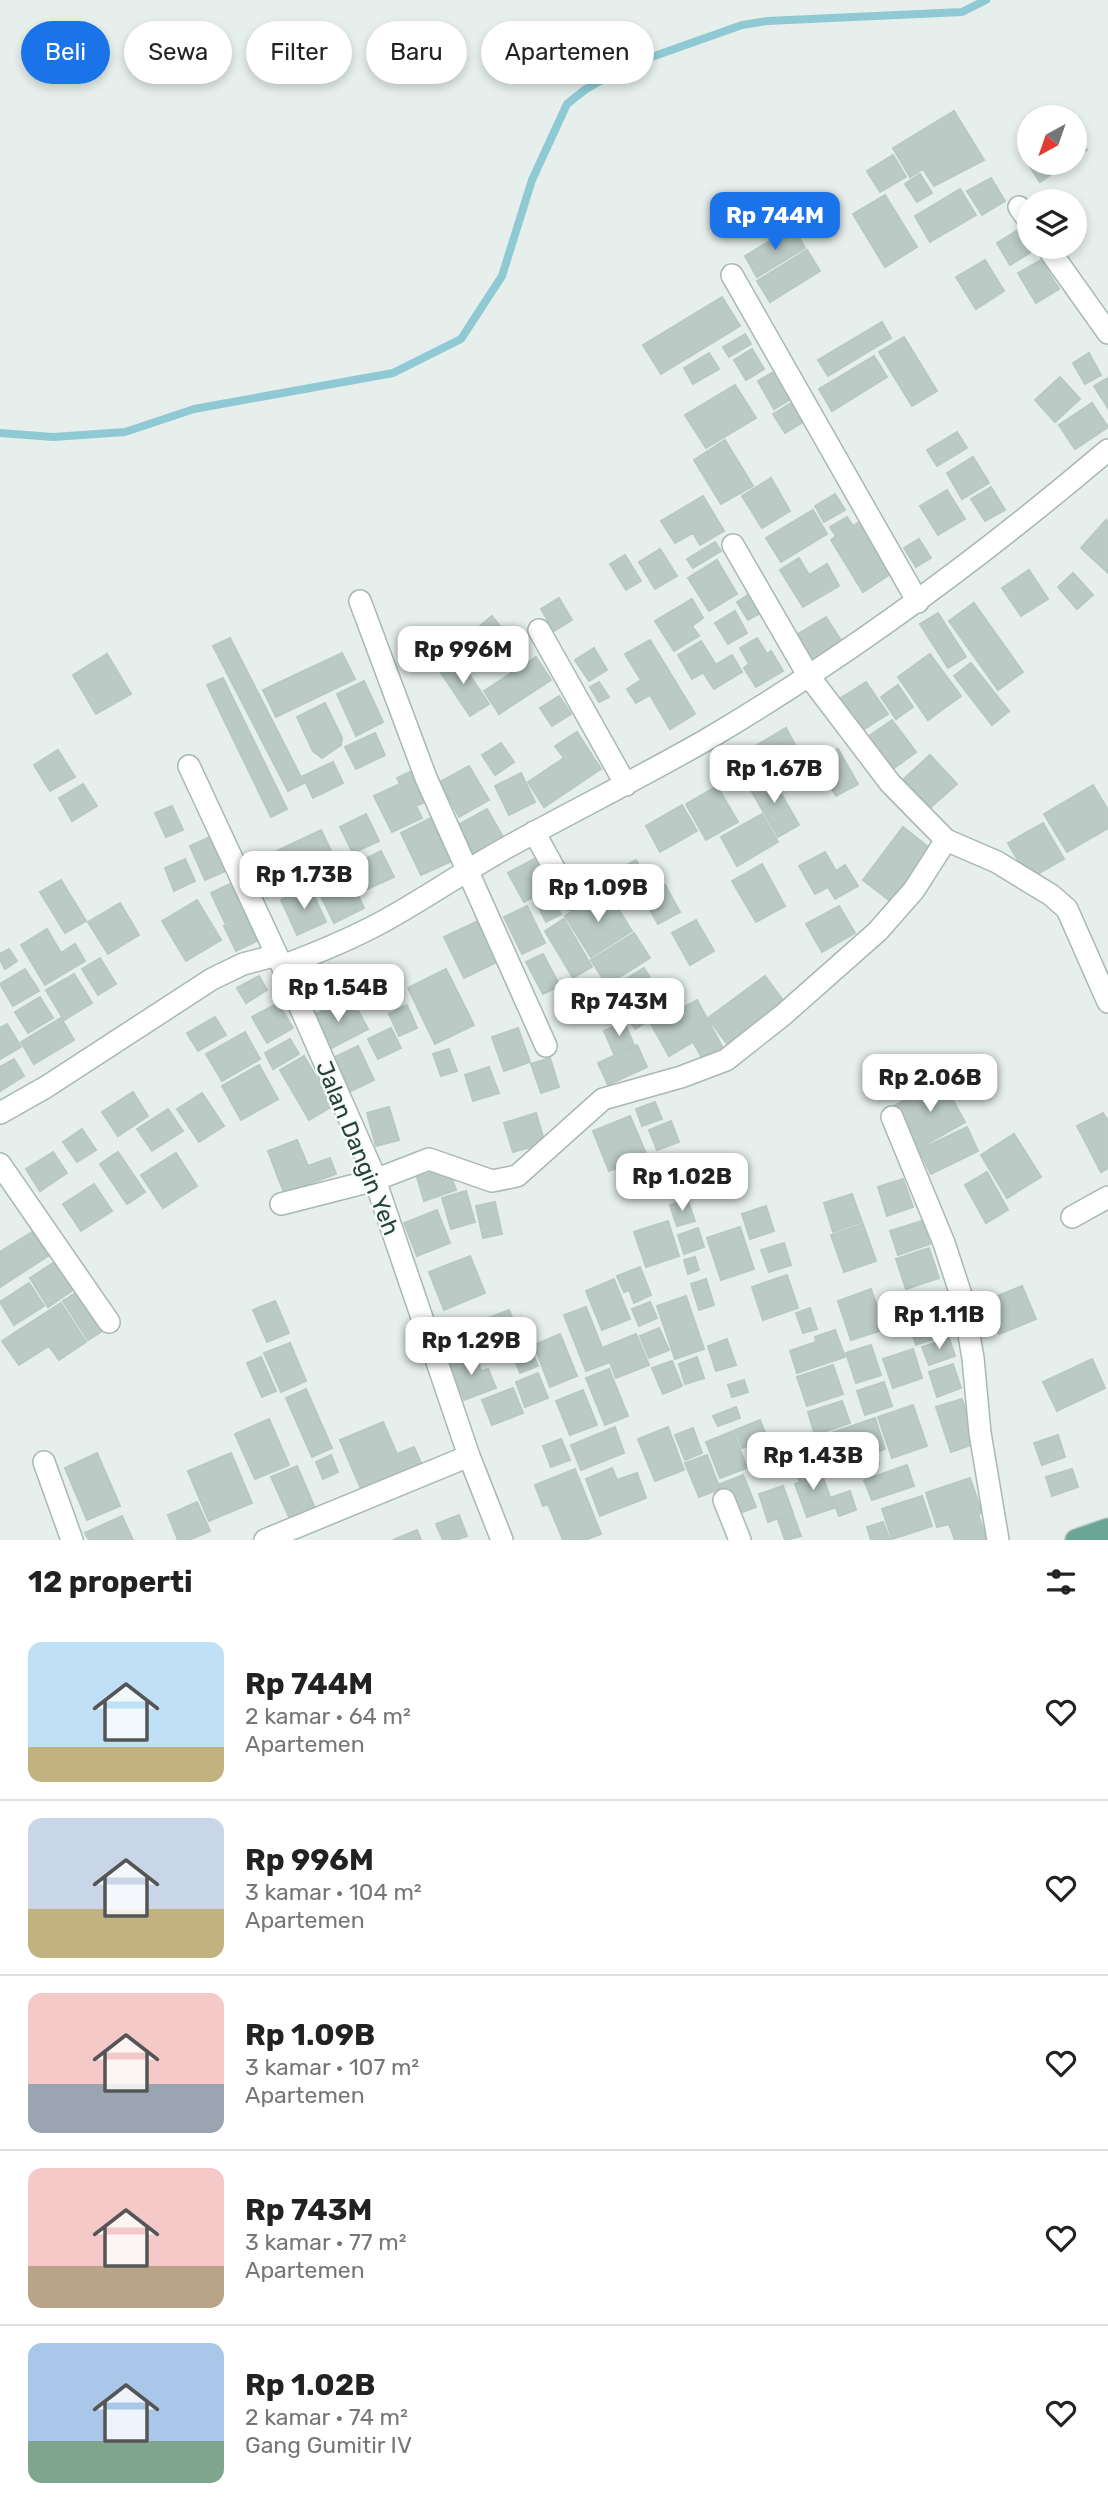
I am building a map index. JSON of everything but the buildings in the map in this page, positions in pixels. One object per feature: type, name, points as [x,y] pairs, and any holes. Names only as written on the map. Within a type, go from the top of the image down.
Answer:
[{"type":"main road","points":[[1076,1540],[1108,1529]]},
{"type":"street","points":[[1056,259],[1108,333]]},
{"type":"street","points":[[732,275],[918,602]]},
{"type":"street","points":[[0,1113],[46,1087],[212,979],[243,964],[280,960],[335,945],[385,921],[467,869],[626,785],[706,739],[918,602],[1108,450]]},
{"type":"street","points":[[733,545],[808,675],[890,783],[946,840],[997,862],[1051,895],[1066,909],[1108,1002]]},
{"type":"street","points":[[360,601],[426,778],[545,1046]]},
{"type":"street","points":[[539,630],[626,785]]},
{"type":"street","name":"Jalan Dangin Yeh","points":[[189,766],[280,960],[375,1180],[469,1456],[502,1540]]},
{"type":"street","points":[[534,832],[571,899]]},
{"type":"street","points":[[281,1204],[375,1180],[429,1159],[492,1181],[517,1176],[603,1099],[681,1077],[726,1060],[783,1015],[878,930],[914,890],[946,840]]},
{"type":"street","points":[[892,1117],[944,1244],[963,1301],[973,1358],[980,1433],[998,1540]]},
{"type":"street","points":[[0,1164],[109,1322]]},
{"type":"street","points":[[1072,1217],[1108,1197]]},
{"type":"street","points":[[265,1540],[469,1456]]},
{"type":"street","points":[[44,1462],[72,1540]]},
{"type":"street","points":[[724,1500],[740,1540]]},
{"type":"waterway","points":[[0,433],[53,437],[125,432],[194,409],[393,373],[461,339],[502,276],[532,180],[567,104],[586,89],[629,65],[742,25],[767,21],[962,12],[986,0]]}]
